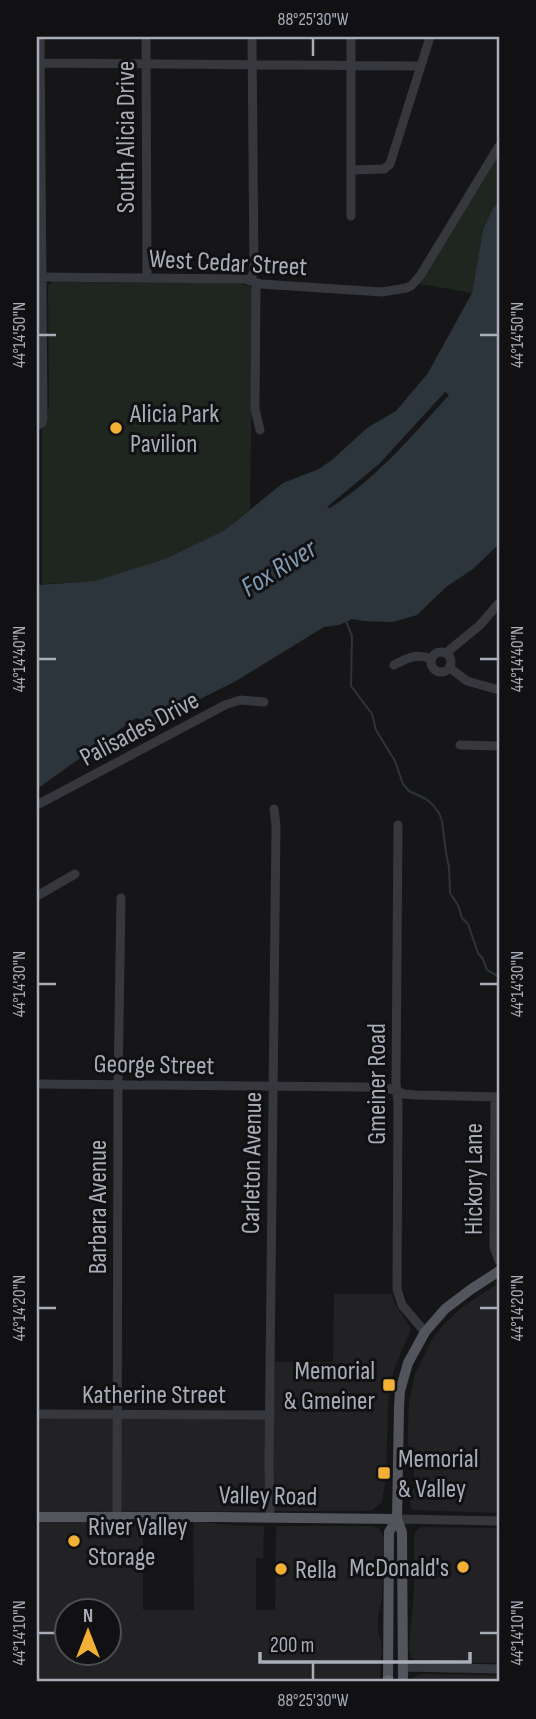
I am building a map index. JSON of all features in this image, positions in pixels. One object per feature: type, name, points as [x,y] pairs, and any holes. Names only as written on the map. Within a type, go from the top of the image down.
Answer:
[{"type":"main road","points":[[403,1682],[402,1532],[397,1519],[400,1391],[408,1363],[425,1332],[457,1299],[499,1271]]},
{"type":"main road","name":"Valley Road","points":[[37,1517],[397,1519]]},
{"type":"main road","points":[[388,1682],[389,1532],[397,1519]]},
{"type":"street","points":[[39,424],[43,412],[39,278],[40,37]]},
{"type":"street","name":"South Alicia Drive","points":[[146,37],[147,278]]},
{"type":"street","points":[[252,37],[255,409],[260,430]]},
{"type":"street","points":[[351,37],[351,216]]},
{"type":"street","points":[[351,170],[384,169],[390,164],[430,37]]},
{"type":"street","points":[[38,63],[421,66]]},
{"type":"street","name":"West Cedar Street","points":[[39,278],[245,279],[253,282],[398,291],[415,283],[499,146]]},
{"type":"street","points":[[446,653],[480,625],[499,603]]},
{"type":"street","points":[[436,653],[446,653],[451,657],[450,668],[445,672],[435,671],[432,659],[436,653]]},
{"type":"street","points":[[394,665],[415,656],[432,659]]},
{"type":"street","points":[[450,668],[467,681],[499,690]]},
{"type":"street","name":"Palisades Drive","points":[[37,805],[232,702],[264,702]]},
{"type":"street","points":[[460,745],[499,746]]},
{"type":"street","name":"Carleton Avenue","points":[[270,1518],[268,1476],[276,825],[274,809]]},
{"type":"street","name":"Gmeiner Road","points":[[398,825],[397,1289],[402,1305],[425,1332]]},
{"type":"street","points":[[37,896],[75,874]]},
{"type":"street","name":"Barbara Avenue","points":[[117,1517],[121,898]]},
{"type":"street","name":"George Street","points":[[37,1084],[380,1088],[416,1095],[497,1097]]},
{"type":"street","name":"Hickory Lane","points":[[497,1097],[494,1247],[499,1261]]},
{"type":"street","name":"Katherine Street","points":[[37,1414],[270,1415]]},
{"type":"street","name":"Valley Road","points":[[397,1519],[499,1521]]},
{"type":"street","points":[[402,1667],[499,1669]]},
{"type":"shaded area","points":[[499,146],[499,199],[483,230],[472,293],[415,283]]},
{"type":"shaded area","points":[[53,282],[239,283],[251,287],[250,509],[225,530],[168,559],[95,581],[42,584],[42,430],[49,405],[48,285]]},
{"type":"shaded area","points":[[499,1283],[499,1513],[413,1510],[410,1500],[414,1486],[414,1469],[408,1449],[408,1429],[409,1401],[415,1374],[430,1343],[444,1324],[462,1307]]},
{"type":"shaded area","points":[[334,1294],[392,1294],[395,1304],[411,1329],[390,1386],[386,1476],[382,1502],[372,1510],[37,1512],[37,1417],[273,1419],[275,1362],[333,1362]]},
{"type":"shaded area","points":[[37,1520],[116,1523],[143,1521],[143,1610],[194,1610],[193,1521],[264,1526],[263,1558],[256,1558],[256,1610],[275,1610],[276,1526],[379,1528],[384,1537],[382,1599],[378,1617],[378,1632],[382,1644],[380,1682],[37,1682]]},
{"type":"shaded area","points":[[421,1527],[498,1529],[497,1663],[421,1662],[411,1657],[409,1647],[414,1592],[414,1536]]},
{"type":"shaded area","points":[[493,1675],[499,1677],[499,1682],[411,1682],[415,1676]]},
{"type":"water","name":"Fox River","points":[[499,199],[499,544],[473,569],[446,587],[417,615],[393,622],[352,619],[339,625],[324,627],[236,681],[198,700],[161,725],[149,724],[136,718],[37,789],[37,585],[95,581],[168,558],[225,530],[283,483],[319,469],[367,428],[396,411],[428,373],[472,293],[483,230]],"holes":[[[445,392],[449,395],[379,470],[347,496],[330,508],[327,507],[379,464]]]},
{"type":"waterway","points":[[346,621],[352,636],[351,686],[372,714],[376,730],[395,761],[403,784],[409,791],[426,799],[439,813],[449,867],[450,893],[462,918],[468,924],[487,970],[499,977]]},
{"type":"place","name":"Alicia Park Pavilion","points":[[116,428]]},
{"type":"place","name":"Memorial & Gmeiner","points":[[389,1385]]},
{"type":"place","name":"Memorial & Valley","points":[[384,1473]]},
{"type":"place","name":"River Valley Storage","points":[[74,1541]]},
{"type":"place","name":"McDonald's","points":[[463,1567]]},
{"type":"place","name":"Rella","points":[[281,1569]]}]
